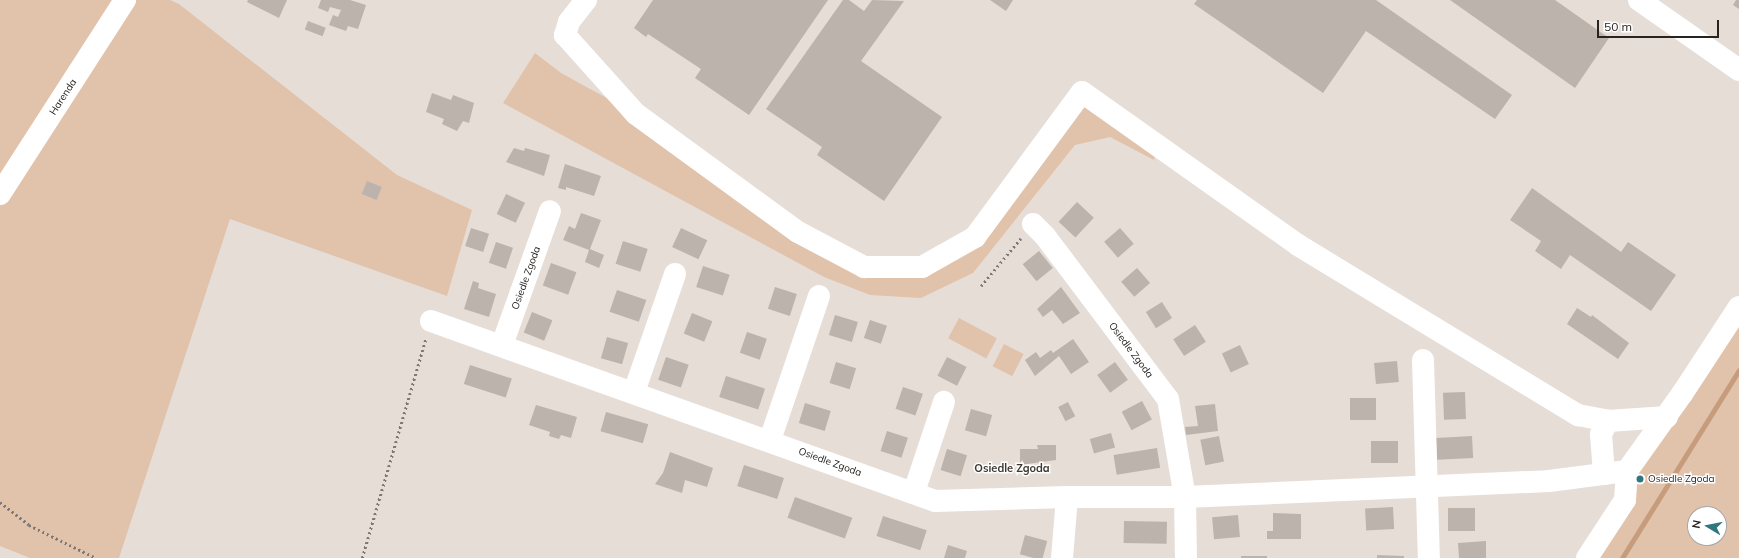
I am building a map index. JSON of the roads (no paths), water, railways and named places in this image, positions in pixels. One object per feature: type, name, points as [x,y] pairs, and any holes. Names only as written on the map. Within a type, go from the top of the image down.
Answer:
[{"type":"street","name":"Harenda","points":[[0,194],[125,0]]},
{"type":"street","points":[[586,0],[569,22],[565,35],[636,114],[798,232],[864,267],[922,267],[975,236],[1082,92],[1298,245],[1578,415],[1608,421],[1667,417]]},
{"type":"street","points":[[1646,2],[1739,70]]},
{"type":"street","name":"Osiedle Zgoda","points":[[502,345],[550,211]]},
{"type":"street","name":"Osiedle Zgoda","points":[[1032,224],[1045,236],[1168,399],[1185,497],[1186,558]]},
{"type":"street","points":[[634,392],[674,274]]},
{"type":"street","points":[[770,440],[819,296]]},
{"type":"street","points":[[1587,558],[1625,500],[1627,471],[1667,417],[1739,307]]},
{"type":"street","name":"Osiedle Zgoda","points":[[431,320],[935,500],[1067,497],[1185,497],[1426,485],[1549,481],[1627,471]]},
{"type":"street","points":[[1423,360],[1429,558]]},
{"type":"street","points":[[914,492],[944,402]]},
{"type":"street","points":[[1604,474],[1600,434],[1608,421]]},
{"type":"street","points":[[1062,558],[1067,497]]},
{"type":"waterway","points":[[1622,558],[1739,370]]},
{"type":"place","name":"Osiedle Zgoda","points":[[1640,479]]},
{"type":"district","name":"Osiedle Zgoda","points":[[1012,468]]}]
